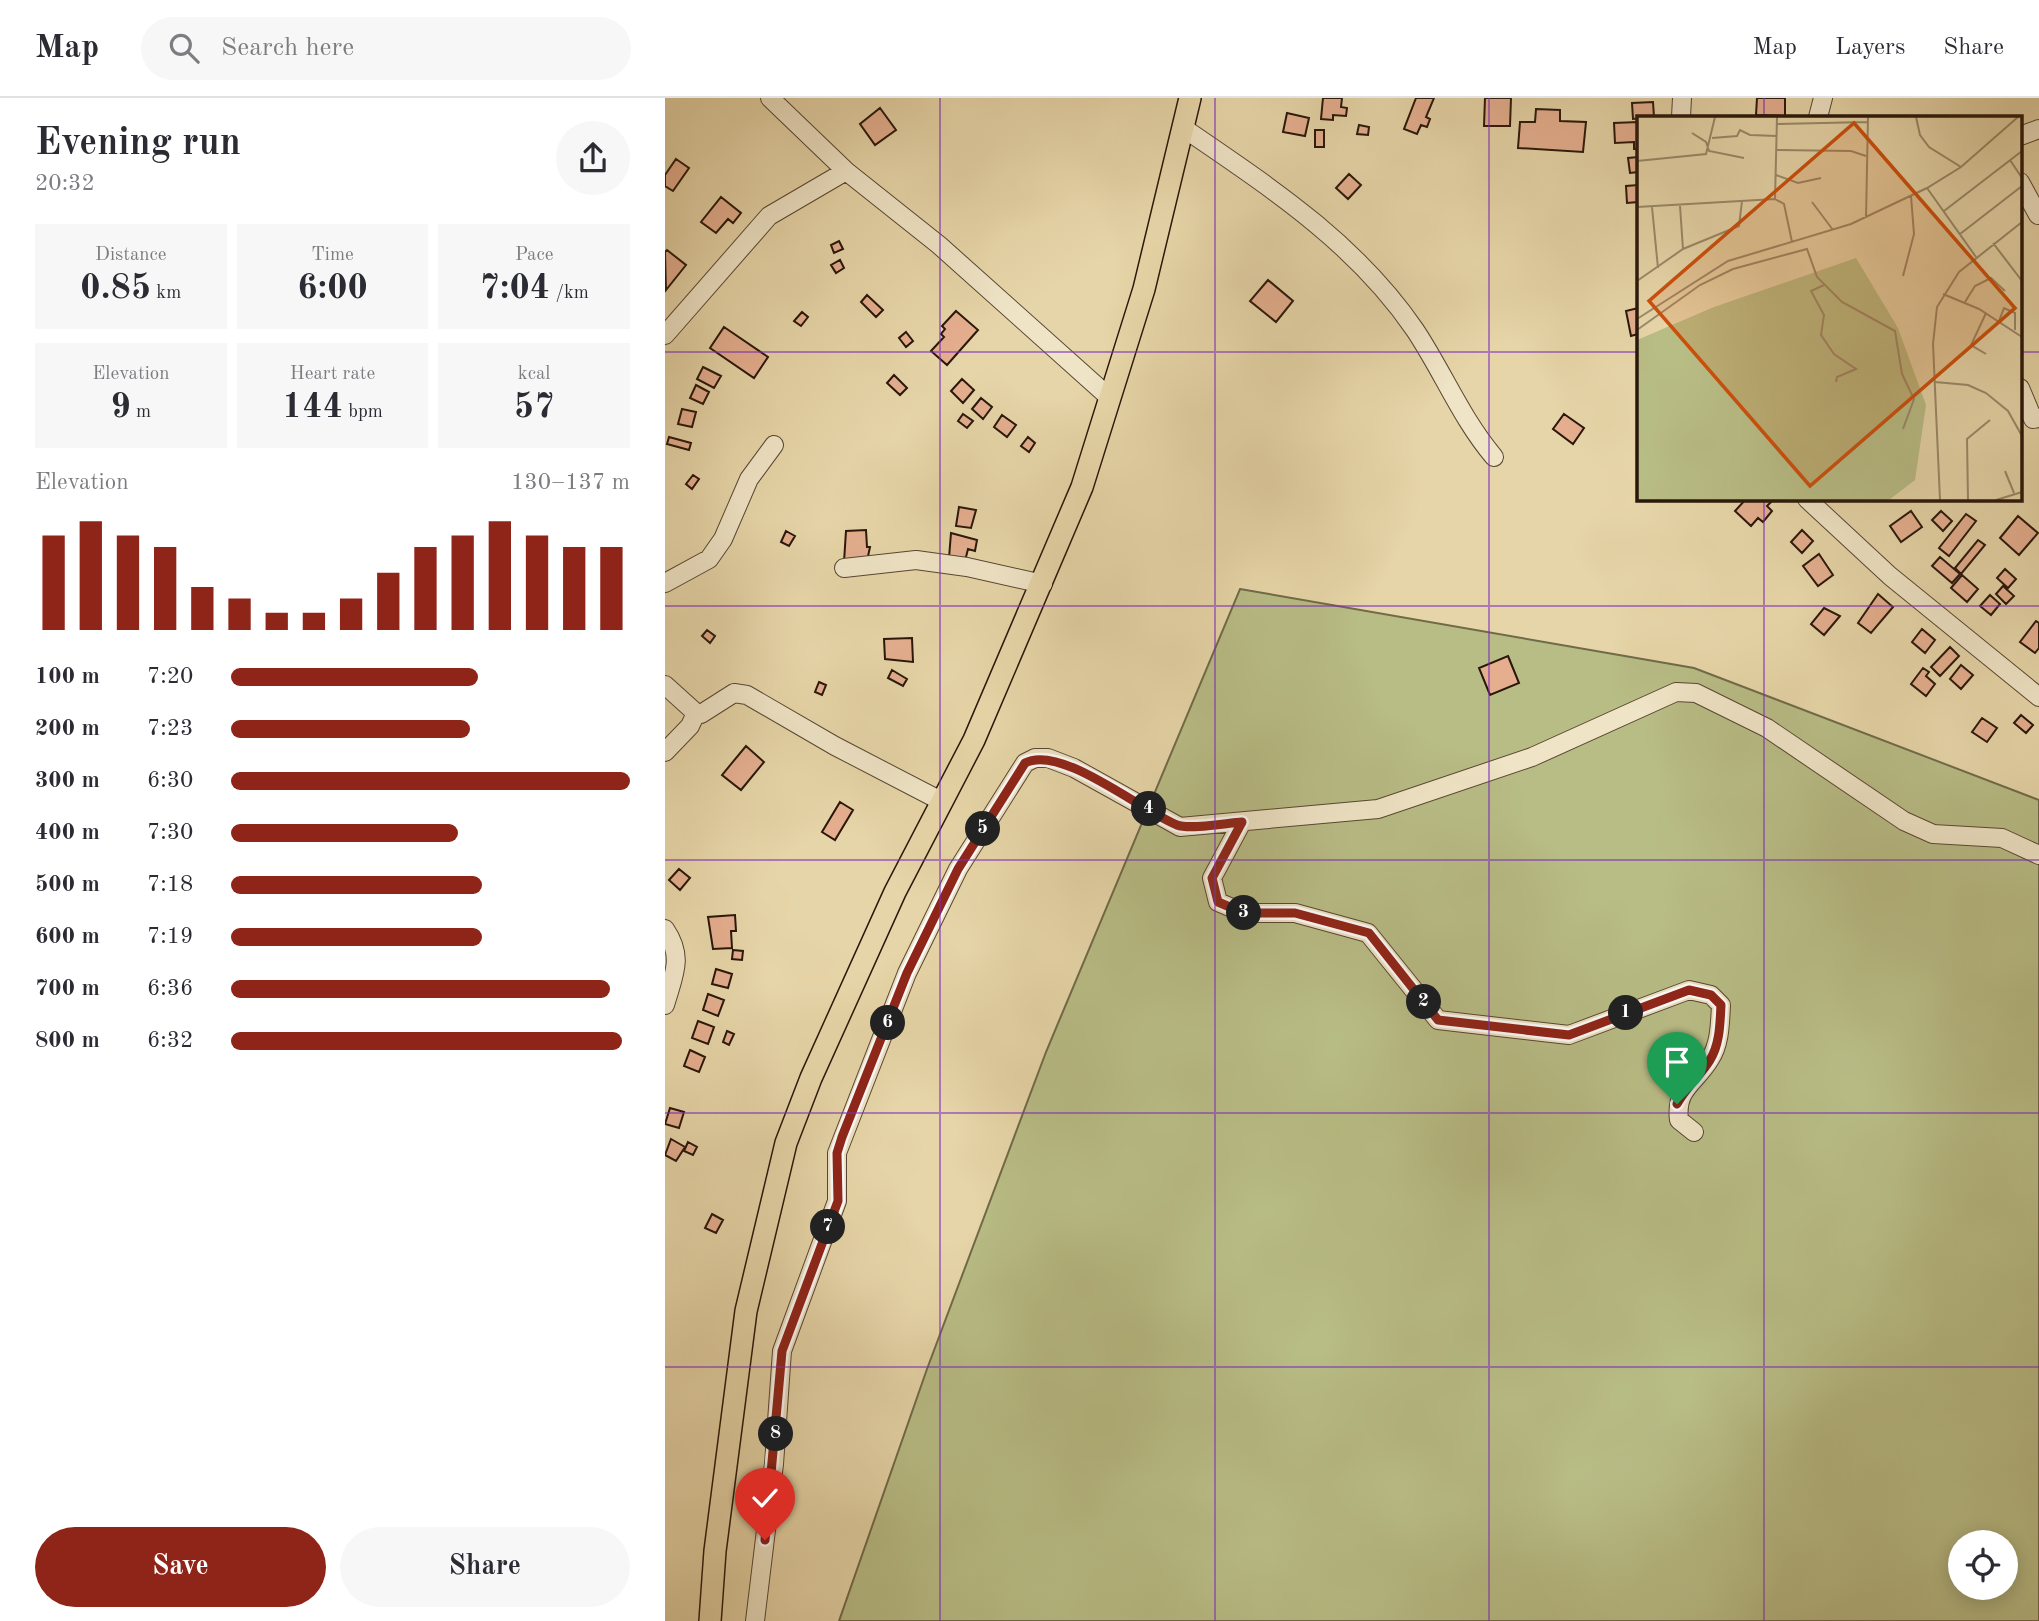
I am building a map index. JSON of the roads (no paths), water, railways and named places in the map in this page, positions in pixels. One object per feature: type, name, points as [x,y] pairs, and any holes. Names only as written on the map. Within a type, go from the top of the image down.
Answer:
[{"type":"main road","points":[[710,1621],[715,1551],[746,1311],[786,1143],[811,1078],[884,916],[974,740],[1043,584],[1082,487],[1144,289],[1189,98]]},
{"type":"street","points":[[770,98],[846,171],[939,245],[1110,398]]},
{"type":"street","points":[[1681,116],[1682,98]]},
{"type":"street","points":[[1818,116],[1823,98]]},
{"type":"street","points":[[1182,127],[1269,187],[1355,256],[1415,330],[1473,432],[1494,457]]},
{"type":"street","points":[[2021,136],[2039,129]]},
{"type":"street","points":[[665,335],[769,216],[846,171]]},
{"type":"street","points":[[2021,184],[2038,215],[2021,222]]},
{"type":"street","points":[[2021,390],[2033,419],[2039,418]]},
{"type":"street","points":[[665,583],[709,559],[723,539],[749,480],[774,445]]},
{"type":"street","points":[[1808,500],[1890,576],[2039,697]]},
{"type":"street","points":[[844,568],[916,560],[967,567],[1043,584]]},
{"type":"street","points":[[665,685],[696,713],[701,714],[734,693],[747,695],[835,746],[943,802]]},
{"type":"street","points":[[755,1621],[774,1464],[782,1351],[838,1201],[837,1153],[842,1137],[907,973],[958,869],[1025,763],[1035,758],[1048,758],[1074,768],[1180,827],[1378,808],[1532,757],[1676,692],[1696,693],[1767,727],[1904,821],[1933,834],[2003,838],[2039,855]]},
{"type":"street","points":[[665,752],[690,726],[696,713]]},
{"type":"street","points":[[1242,822],[1212,878],[1218,902],[1244,913],[1295,913],[1369,933],[1438,1020],[1569,1035],[1689,990],[1711,995],[1721,1005],[1720,1031],[1711,1058],[1683,1092],[1677,1104],[1679,1120],[1694,1132]]},
{"type":"street","points":[[665,929],[676,946],[676,967],[665,1005]]}]
